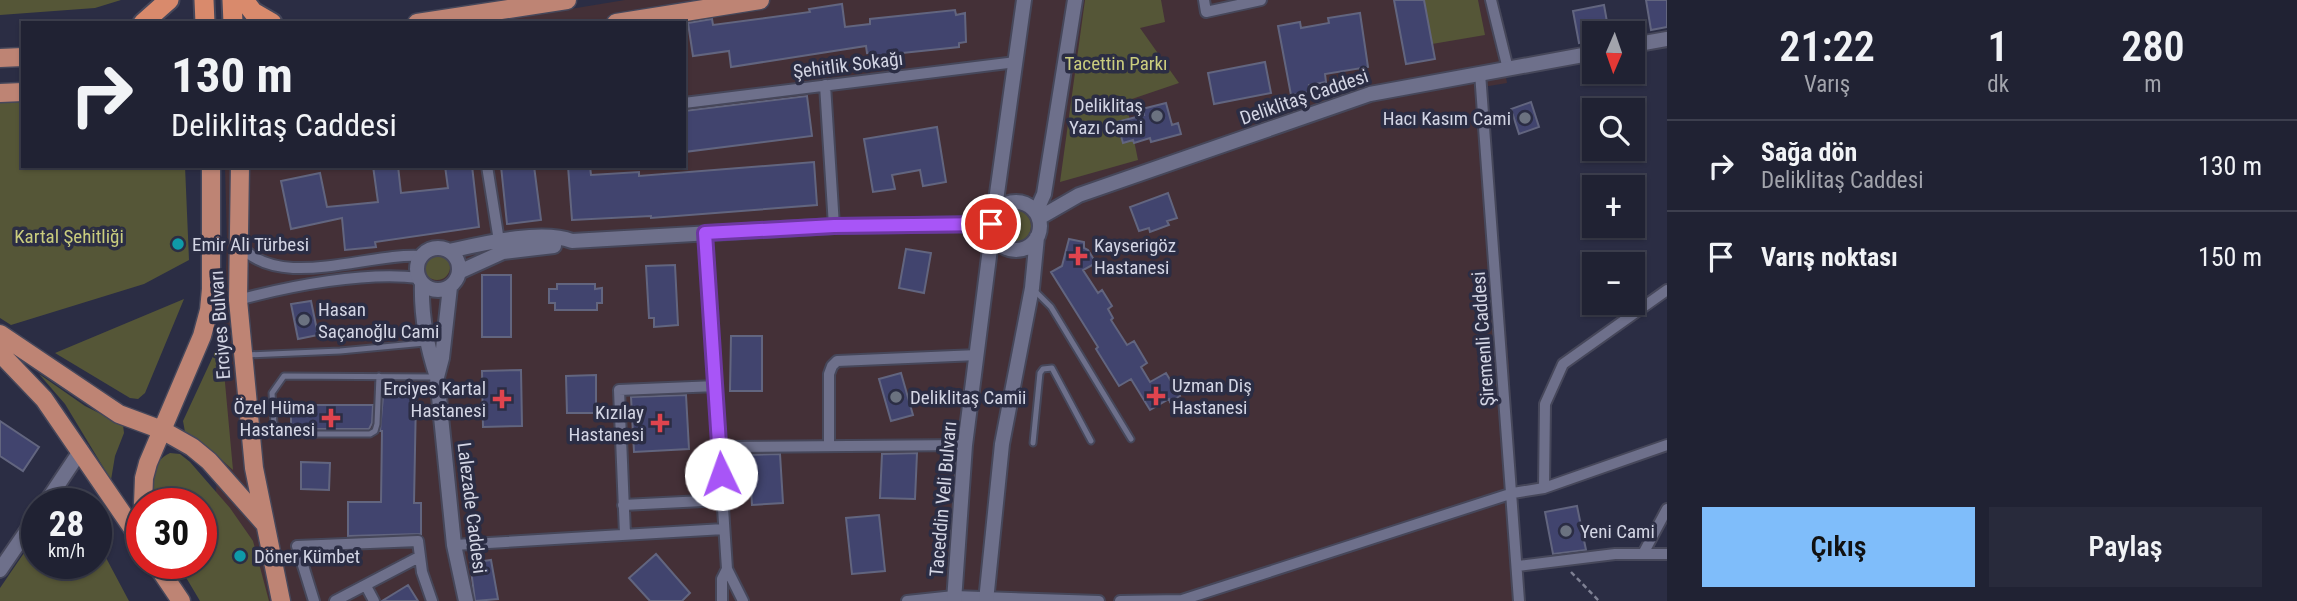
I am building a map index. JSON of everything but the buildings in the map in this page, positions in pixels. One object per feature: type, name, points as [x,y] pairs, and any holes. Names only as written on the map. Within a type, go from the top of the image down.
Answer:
[{"type":"highway","points":[[145,21],[169,0]]},
{"type":"highway","points":[[204,0],[205,21]]},
{"type":"highway","points":[[232,0],[233,21]]},
{"type":"highway","points":[[244,0],[253,12],[269,21]]},
{"type":"main road","points":[[430,21],[566,0]]},
{"type":"main road","points":[[629,21],[760,0]]},
{"type":"main road","points":[[0,58],[21,57]]},
{"type":"main road","points":[[0,93],[21,92]]},
{"type":"main road","name":"Erciyes Bulvarı","points":[[144,488],[148,463],[202,336],[209,310],[211,168]]},
{"type":"main road","name":"Erciyes Bulvarı","points":[[241,168],[237,300],[254,468],[281,601]]},
{"type":"main road","points":[[0,334],[119,414],[162,430],[202,454],[264,523]]},
{"type":"main road","points":[[0,353],[44,399],[126,518]]},
{"type":"main road","points":[[166,579],[178,596]]},
{"type":"main road","points":[[170,579],[178,596]]},
{"type":"street","name":"Taceddin Veli Bulvarı","points":[[954,598],[965,445],[992,224],[1024,0]]},
{"type":"street","points":[[992,224],[1004,248],[1017,250],[1029,246],[1040,231],[1038,215],[1044,194],[1075,0]]},
{"type":"street","points":[[1204,0],[1206,12],[1261,0]]},
{"type":"street","points":[[1491,0],[1508,69]]},
{"type":"street","points":[[1645,43],[1667,39]]},
{"type":"street","name":"Deliklitaş Caddesi","points":[[1038,215],[1079,195],[1390,89],[1582,54]]},
{"type":"street","name":"Şehitlik Sokağı","points":[[686,103],[1016,62]]},
{"type":"street","name":"Şiremenli Caddesi","points":[[1480,74],[1519,601]]},
{"type":"street","points":[[825,85],[834,226]]},
{"type":"street","points":[[487,168],[499,241]]},
{"type":"street","points":[[992,224],[1002,205],[1014,201],[1027,204],[1038,215]]},
{"type":"street","points":[[420,281],[416,267],[426,251],[437,248],[449,251],[499,241],[564,238],[572,241],[834,226],[992,224]]},
{"type":"street","points":[[705,233],[727,569],[743,601]]},
{"type":"street","points":[[986,598],[1002,444],[1032,288],[1037,237]]},
{"type":"street","points":[[459,272],[503,252],[565,245],[572,241]]},
{"type":"street","points":[[239,243],[257,260],[290,267],[320,267],[401,255],[421,256]]},
{"type":"street","points":[[237,300],[374,276],[397,275],[420,281],[438,290],[450,287],[459,272],[457,260],[449,251]]},
{"type":"street","name":"Lalezade Caddesi","points":[[420,281],[428,343],[437,377],[454,545],[466,601]]},
{"type":"street","name":"Lalezade Caddesi","points":[[437,377],[442,358],[450,287]]},
{"type":"street","points":[[1544,488],[1545,404],[1563,364],[1667,290]]},
{"type":"street","points":[[829,446],[829,374],[838,361],[978,355]]},
{"type":"street","points":[[625,534],[619,390],[717,386]]},
{"type":"street","points":[[720,447],[965,445]]},
{"type":"street","points":[[1120,601],[1182,600],[1513,493],[1544,488],[1667,445]]},
{"type":"street","points":[[56,488],[81,450]]},
{"type":"street","points":[[623,505],[723,500]]},
{"type":"street","points":[[1644,552],[1667,509]]},
{"type":"street","points":[[454,545],[724,529]]},
{"type":"street","points":[[0,570],[21,539]]},
{"type":"street","points":[[314,601],[297,546],[418,541],[422,572],[432,601]]},
{"type":"street","points":[[1518,566],[1615,554],[1667,554]]},
{"type":"street","points":[[335,601],[419,557]]},
{"type":"street","points":[[722,601],[722,579],[727,569]]},
{"type":"street","points":[[366,586],[374,601]]},
{"type":"street","points":[[907,601],[986,598],[1099,601]]},
{"type":"lane","points":[[1032,288],[1051,307],[1131,439]]},
{"type":"lane","points":[[243,355],[340,351],[428,343]]},
{"type":"lane","points":[[1033,443],[1040,373],[1049,367],[1052,368],[1091,441]]},
{"type":"lane","points":[[379,376],[377,424],[375,431],[370,434],[284,434],[274,424],[272,393],[284,376],[379,376],[437,377]]},
{"type":"path","points":[[1558,561],[1599,601]]},
{"type":"shaded area","points":[[625,0],[1493,0],[1507,83],[1483,87],[1509,366],[1520,601],[241,601],[217,545],[216,488],[227,243],[225,168],[686,168],[686,21],[497,21]]},
{"type":"green space","points":[[0,0],[121,0],[95,8],[0,15]]},
{"type":"green space","name":"Tacettin Parkı","points":[[1085,0],[1161,0],[1165,22],[1140,28],[1179,83],[1126,101],[1138,160],[1060,182]]},
{"type":"green space","points":[[1424,0],[1478,0],[1485,35],[1432,44]]},
{"type":"green space","name":"Kartal Şehitliği","points":[[0,102],[21,102],[21,168],[185,168],[189,260],[144,284],[11,325],[0,318]]},
{"type":"green space","points":[[1015,210],[1027,214],[1031,226],[1027,238],[1015,242],[1003,238],[999,226],[1003,214]]},
{"type":"green space","points":[[437,254],[446,258],[450,267],[446,276],[437,280],[428,276],[424,267],[428,258]]},
{"type":"green space","points":[[184,299],[145,393],[138,399],[130,398],[55,353]]},
{"type":"green space","points":[[221,339],[233,470],[204,444],[185,432],[183,421]]},
{"type":"green space","points":[[39,374],[85,406],[123,425],[124,433],[115,456],[111,480],[65,404]]},
{"type":"green space","points":[[170,453],[180,454],[213,488],[151,488],[155,468]]},
{"type":"green space","points":[[217,493],[253,541],[269,601],[200,601],[187,579],[217,579]]},
{"type":"green space","points":[[21,557],[21,579],[112,579],[112,569],[129,601],[0,601],[0,588]]},
{"type":"place","name":"Deliklitaş Yazı Cami","points":[[1157,116]]},
{"type":"place","name":"Hacı Kasım Cami","points":[[1525,118]]},
{"type":"place","name":"Emir Ali Türbesi","points":[[178,244]]},
{"type":"place","name":"Kayserigöz Hastanesi","points":[[1078,256]]},
{"type":"place","name":"Hasan Saçanoğlu Cami","points":[[304,320]]},
{"type":"place","name":"Uzman Diş Hastanesi","points":[[1156,396]]},
{"type":"place","name":"Deliklitaş Camii","points":[[896,397]]},
{"type":"place","name":"Erciyes Kartal Hastanesi","points":[[502,399]]},
{"type":"place","name":"Özel Hüma Hastanesi","points":[[331,418]]},
{"type":"place","name":"Kızılay Hastanesi","points":[[660,423]]},
{"type":"place","name":"Yeni Cami","points":[[1566,531]]},
{"type":"place","name":"Döner Kümbet","points":[[240,556]]},
{"type":"route","points":[[721,474],[705,233],[834,226],[991,224]]}]
